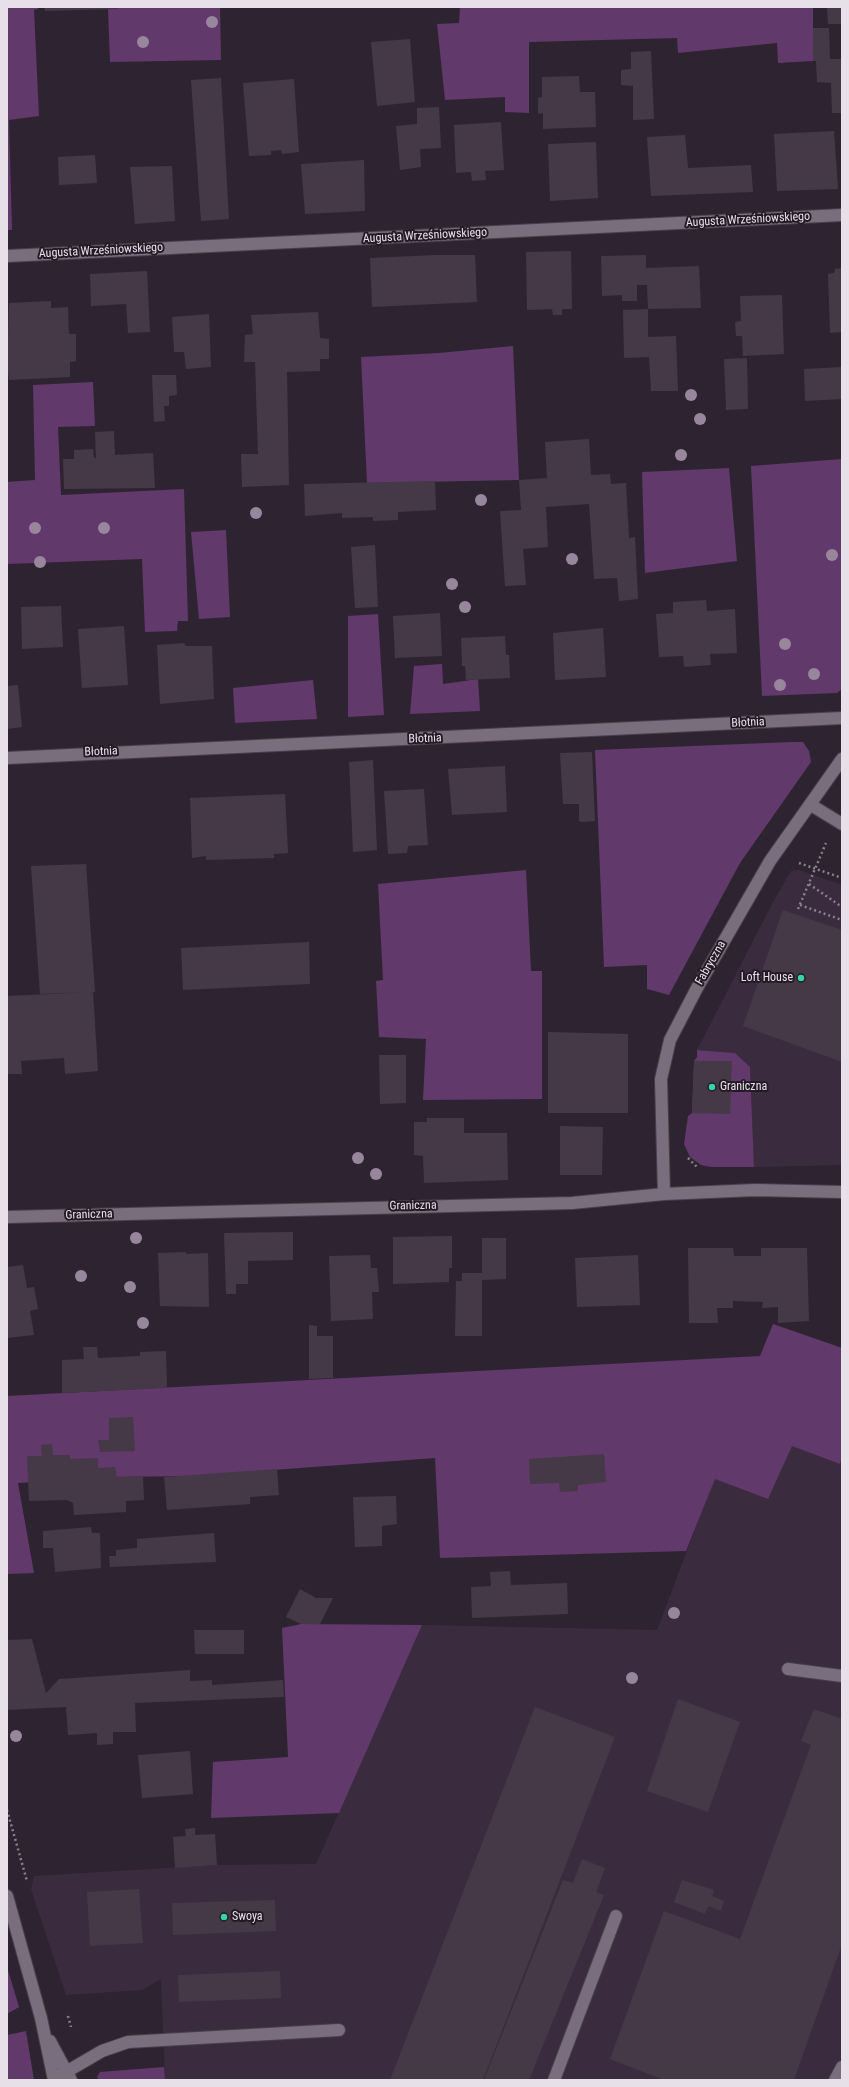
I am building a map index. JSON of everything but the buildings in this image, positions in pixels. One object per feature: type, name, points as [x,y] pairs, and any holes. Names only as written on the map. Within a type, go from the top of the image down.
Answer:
[{"type":"street","name":"Augusta Wrześniowskiego","points":[[7,256],[842,215]]},
{"type":"street","name":"Błotnia","points":[[7,758],[842,718]]},
{"type":"street","name":"Fabryczna","points":[[664,1194],[661,1080],[670,1040],[697,988],[770,861],[842,759]]},
{"type":"street","points":[[810,805],[842,824]]},
{"type":"street","name":"Graniczna","points":[[7,1217],[572,1203],[664,1194],[755,1190],[842,1192]]},
{"type":"street","points":[[788,1669],[842,1676]]},
{"type":"street","points":[[7,1896],[44,2030],[54,2080],[69,2076],[102,2051],[128,2042],[338,2030]]},
{"type":"street","points":[[554,2080],[616,1916]]},
{"type":"street","points":[[44,2030],[69,2076]]},
{"type":"street","points":[[835,2080],[842,2067]]},
{"type":"path","points":[[795,863],[842,878]]},
{"type":"path","points":[[798,909],[814,868]]},
{"type":"path","points":[[809,884],[842,906]]},
{"type":"path","points":[[800,904],[842,920]]},
{"type":"path","points":[[684,1153],[695,1166],[700,1169]]},
{"type":"shaded area","points":[[7,7],[38,7],[38,9],[34,10],[39,116],[9,120],[12,230],[7,230]]},
{"type":"shaded area","points":[[118,7],[220,8],[221,60],[110,62],[108,9]]},
{"type":"shaded area","points":[[460,7],[813,7],[813,61],[778,63],[777,43],[678,53],[677,38],[529,42],[529,113],[505,112],[505,97],[445,100],[437,24],[459,23]]},
{"type":"shaded area","points":[[513,346],[519,480],[367,483],[361,357],[439,353]]},
{"type":"shaded area","points":[[93,382],[95,426],[58,427],[61,495],[184,489],[188,621],[178,621],[177,631],[145,632],[142,559],[7,564],[7,482],[35,480],[33,385]]},
{"type":"shaded area","points":[[842,459],[842,689],[837,693],[762,696],[751,466]]},
{"type":"shaded area","points":[[729,468],[737,561],[645,573],[642,472]]},
{"type":"shaded area","points":[[226,530],[230,617],[199,619],[191,532]]},
{"type":"shaded area","points":[[378,614],[384,715],[348,717],[348,616]]},
{"type":"shaded area","points":[[442,664],[443,684],[478,679],[480,711],[410,714],[414,666]]},
{"type":"shaded area","points":[[313,680],[317,719],[235,723],[233,688]]},
{"type":"shaded area","points":[[803,742],[809,751],[811,762],[740,863],[669,995],[647,989],[647,965],[604,967],[595,750]]},
{"type":"shaded area","points":[[526,870],[531,971],[542,971],[542,1099],[423,1100],[426,1039],[379,1037],[376,981],[383,980],[378,884]]},
{"type":"shaded area","points":[[799,870],[842,885],[842,1165],[754,1167],[750,1067],[735,1053],[697,1050],[772,904],[791,871]]},
{"type":"shaded area","points":[[697,1050],[735,1053],[750,1067],[754,1167],[711,1167],[701,1165],[690,1157],[684,1144],[688,1116],[692,1113],[694,1061],[697,1057]]},
{"type":"shaded area","points":[[773,1324],[842,1348],[842,2080],[165,2080],[161,1979],[142,1990],[66,1995],[31,1889],[34,1876],[217,1865],[316,1864],[422,1625],[657,1630]]},
{"type":"shaded area","points":[[773,1324],[842,1348],[842,1457],[840,1464],[792,1446],[768,1499],[715,1479],[686,1551],[440,1558],[435,1458],[192,1476],[117,1477],[18,1483],[34,1573],[7,1574],[7,1396],[760,1356]]},
{"type":"shaded area","points":[[301,1624],[422,1625],[339,1813],[211,1818],[213,1762],[288,1757],[282,1628]]},
{"type":"shaded area","points":[[7,1967],[19,2007],[7,2014]]},
{"type":"shaded area","points":[[26,2031],[34,2080],[7,2080],[7,2035]]},
{"type":"shaded area","points":[[164,2067],[165,2080],[99,2080],[97,2077],[100,2072]]},
{"type":"place","name":"Loft House","points":[[801,978]]},
{"type":"place","name":"Graniczna","points":[[712,1087]]},
{"type":"place","name":"Swoya","points":[[224,1917]]}]
